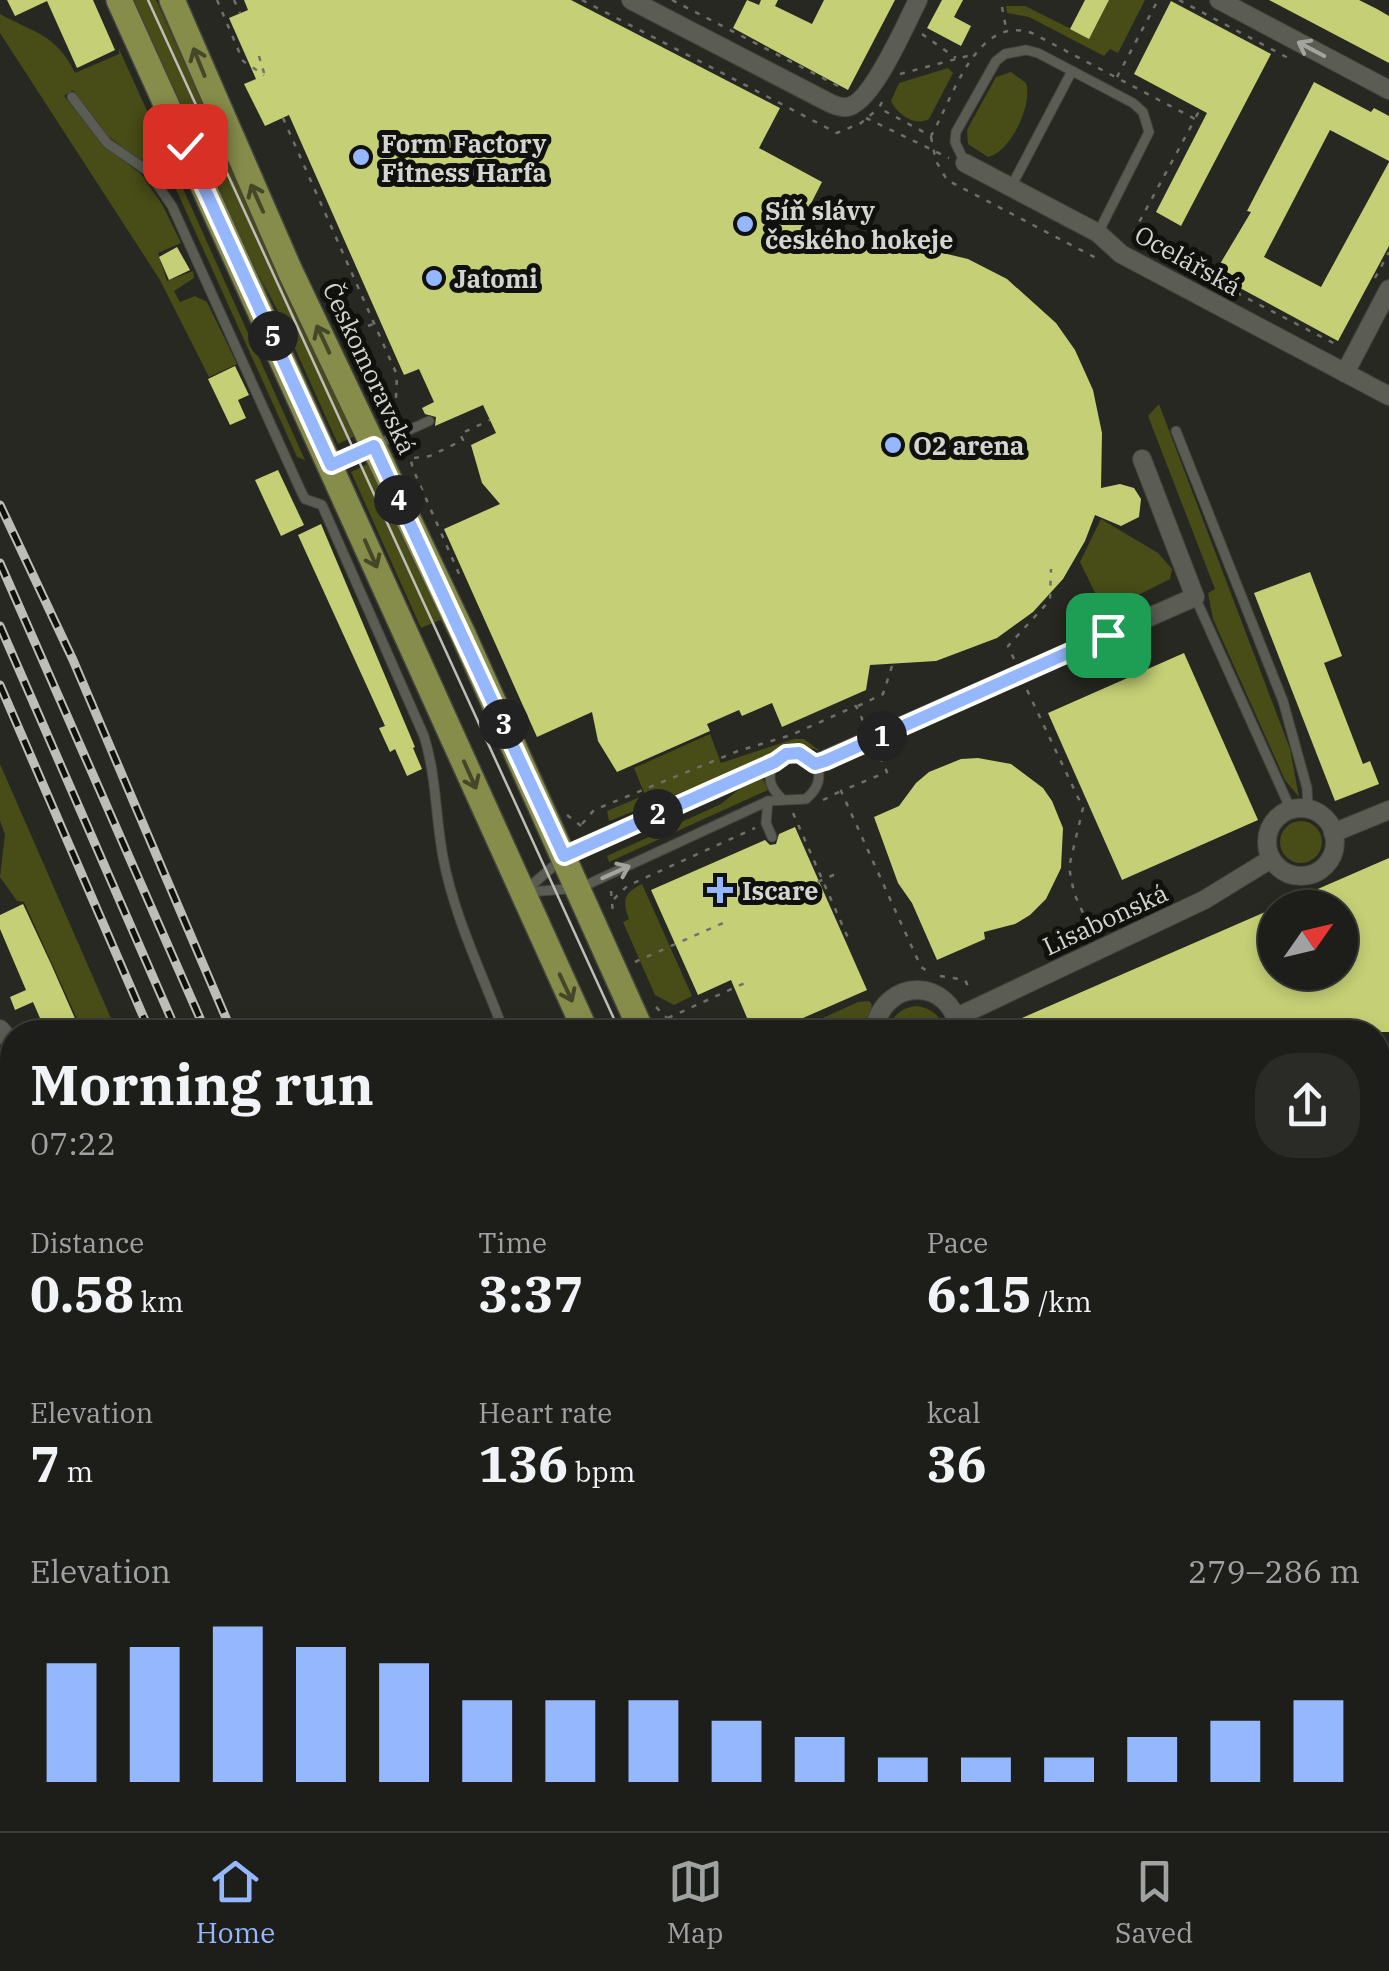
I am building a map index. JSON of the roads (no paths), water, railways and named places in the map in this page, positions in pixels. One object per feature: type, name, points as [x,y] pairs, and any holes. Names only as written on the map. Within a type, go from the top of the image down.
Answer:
[{"type":"main road","points":[[119,0],[331,465],[436,731],[522,892],[581,1020]]},
{"type":"main road","name":"Českomoravská","points":[[172,0],[276,238],[580,888],[637,1020]]},
{"type":"street","points":[[631,0],[831,104],[848,100],[858,103],[872,87],[918,0]]},
{"type":"street","points":[[1230,2],[1389,90]]},
{"type":"street","name":"Ocelářská","points":[[965,163],[1098,233],[1121,254],[1389,396]]},
{"type":"street","points":[[1345,373],[1381,286]]},
{"type":"street","points":[[815,764],[1195,597],[1142,459]]},
{"type":"street","points":[[1300,809],[1324,818],[1333,834],[1329,862],[1314,874],[1294,876],[1271,859],[1269,830],[1282,814],[1300,809]]},
{"type":"street","points":[[1333,834],[1389,810]]},
{"type":"street","name":"Lisabonská","points":[[963,1020],[978,1006],[1204,900],[1271,859]]},
{"type":"street","name":"Lisabonská","points":[[878,1020],[882,1008],[900,993],[914,990],[940,996],[955,1020]]},
{"type":"lane","points":[[965,163],[955,142],[956,132],[996,61],[1005,54],[1026,50],[1072,70],[1134,103],[1149,123],[1147,142],[1098,233]]},
{"type":"lane","points":[[1011,187],[1072,70]]},
{"type":"lane","points":[[72,96],[106,143],[148,171],[182,224],[305,499],[322,505],[436,731],[435,774],[443,857],[450,888],[500,1020]]},
{"type":"lane","points":[[148,171],[185,146]]},
{"type":"lane","points":[[331,465],[429,421]]},
{"type":"lane","points":[[1176,431],[1282,701],[1306,788],[1300,809]]},
{"type":"lane","points":[[1195,597],[1300,809]]},
{"type":"lane","points":[[799,753],[815,764],[818,783],[812,795],[800,801],[768,800],[580,888],[522,892],[564,856],[786,754],[799,753]]},
{"type":"lane","points":[[775,762],[770,777],[781,798]]},
{"type":"lane","points":[[768,800],[766,823],[772,837]]},
{"type":"lane","points":[[746,813],[766,823]]},
{"type":"tram line","points":[[148,0],[615,1020]]},
{"type":"railway","points":[[0,505],[73,660],[227,1020]]},
{"type":"railway","points":[[0,563],[201,1020]]},
{"type":"railway","points":[[0,626],[172,1020]]},
{"type":"railway","points":[[0,685],[145,1020]]},
{"type":"place","name":"Form Factory Fitness Harfa","points":[[361,157]]},
{"type":"place","name":"Síň slávy českého hokeje","points":[[745,224]]},
{"type":"place","name":"Jatomi","points":[[434,278]]},
{"type":"place","name":"O2 arena","points":[[893,445]]},
{"type":"place","name":"Iscare","points":[[720,890]]}]
